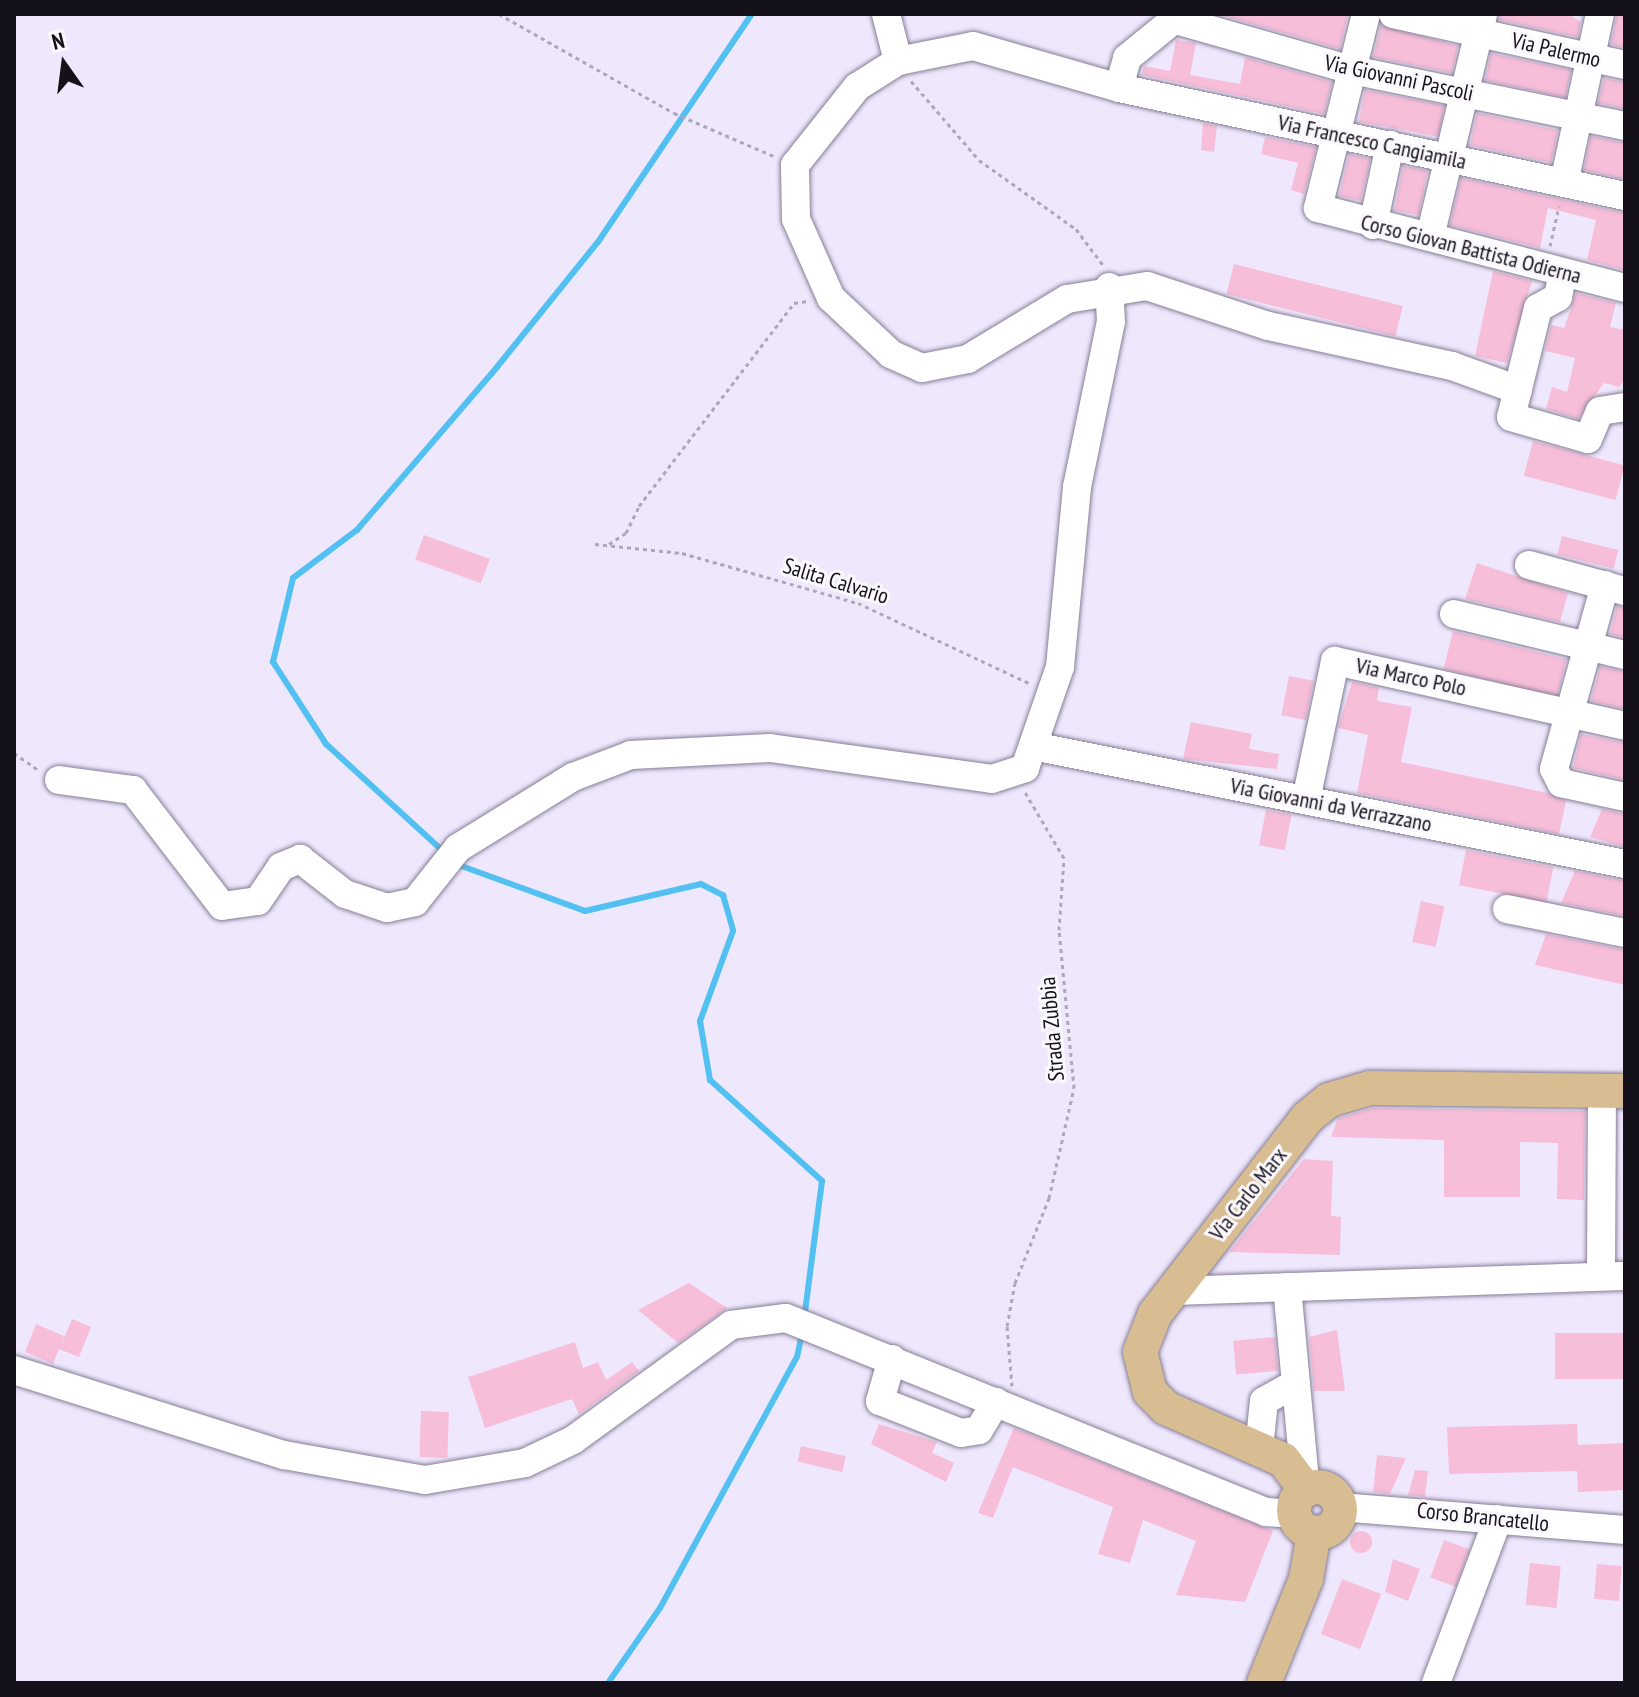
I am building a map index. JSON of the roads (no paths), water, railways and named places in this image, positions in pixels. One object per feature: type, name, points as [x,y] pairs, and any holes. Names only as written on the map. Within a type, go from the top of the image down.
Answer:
[{"type":"main road","name":"Via Carlo Marx","points":[[1305,1512],[1283,1460],[1195,1423],[1150,1392],[1140,1352],[1147,1327],[1172,1291],[1329,1100],[1370,1088],[1613,1091]]},
{"type":"main road","points":[[1264,1683],[1306,1579],[1305,1512],[1334,1527],[1340,1507]]},
{"type":"street","points":[[886,14],[898,61],[857,87],[795,165],[796,219],[831,298],[891,354],[922,368],[968,359],[1020,321],[1109,287],[1147,286],[1268,326],[1452,366],[1518,390]]},
{"type":"street","points":[[1337,133],[1366,14]]},
{"type":"street","name":"Via Palermo","points":[[1393,14],[1481,23],[1589,58],[1625,65]]},
{"type":"street","points":[[1564,183],[1600,14]]},
{"type":"street","points":[[1119,88],[1127,58],[1178,17]]},
{"type":"street","name":"Via Giovanni Pascoli","points":[[1178,17],[1352,70],[1625,126]]},
{"type":"street","points":[[1430,237],[1481,23]]},
{"type":"street","name":"Via Francesco Cangiamila","points":[[898,61],[973,46],[1119,88],[1625,196]]},
{"type":"street","name":"Corso Giovan Battista Odierna","points":[[1337,133],[1318,208],[1373,225],[1625,288]]},
{"type":"street","points":[[1373,225],[1390,145]]},
{"type":"street","points":[[1563,273],[1558,297],[1538,308],[1511,417],[1588,439],[1600,411],[1625,407]]},
{"type":"street","points":[[59,780],[133,790],[207,893],[231,908],[258,901],[293,859],[314,864],[345,894],[387,908],[415,902],[449,857],[573,777],[631,755],[770,748],[992,779],[1025,768],[1038,747],[1069,608],[1077,487],[1111,322],[1109,287]]},
{"type":"street","points":[[1529,565],[1615,588],[1588,646],[1554,769],[1561,783],[1625,797]]},
{"type":"street","points":[[1454,614],[1625,655]]},
{"type":"street","name":"Via Marco Polo","points":[[1306,800],[1335,661],[1625,726]]},
{"type":"street","name":"Via Giovanni da Verrazzano","points":[[1038,747],[1625,864]]},
{"type":"street","points":[[1507,909],[1625,933]]},
{"type":"street","points":[[1172,1291],[1613,1276],[1613,1091]]},
{"type":"street","points":[[14,1370],[284,1455],[425,1480],[525,1463],[573,1440],[731,1325],[759,1316],[786,1318],[1266,1512],[1305,1512],[1291,1386],[1287,1287]]},
{"type":"street","points":[[892,1359],[880,1401],[961,1433],[979,1430],[1002,1404]]},
{"type":"street","points":[[1259,1448],[1264,1401],[1291,1386]]},
{"type":"street","name":"Corso Brancatello","points":[[1340,1507],[1625,1530]]},
{"type":"street","points":[[1436,1683],[1498,1519]]},
{"type":"waterway","points":[[445,853],[326,744],[273,662],[293,578],[357,530],[497,367],[598,242],[752,14]]},
{"type":"waterway","points":[[456,864],[585,911],[701,884],[723,895],[733,931],[700,1021],[710,1080],[822,1181],[804,1319]]},
{"type":"waterway","points":[[608,1683],[660,1608],[797,1357],[802,1334]]}]
